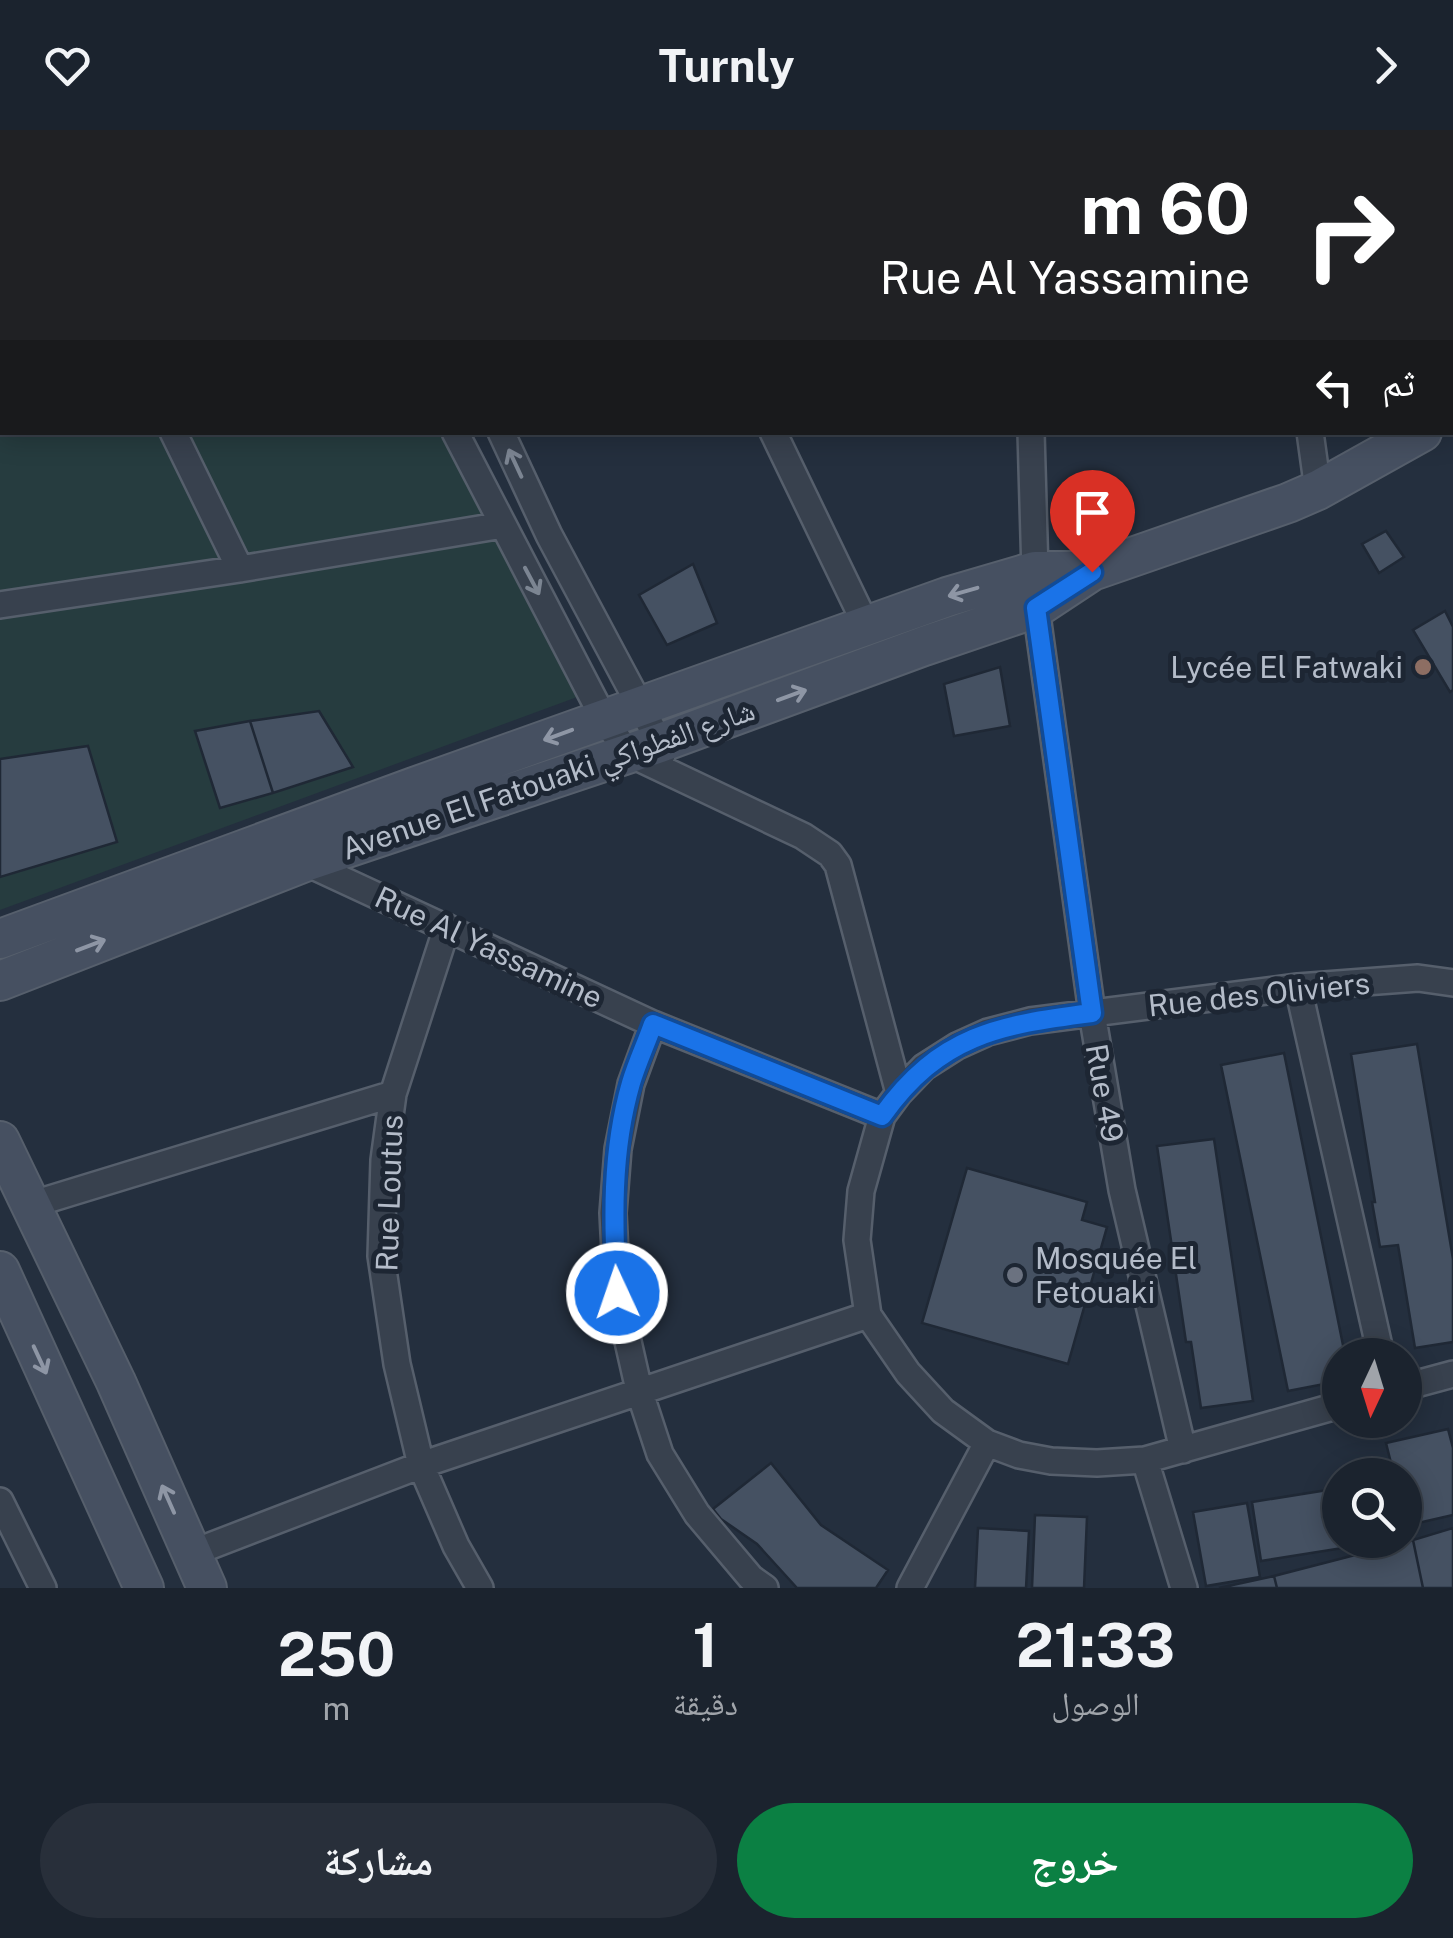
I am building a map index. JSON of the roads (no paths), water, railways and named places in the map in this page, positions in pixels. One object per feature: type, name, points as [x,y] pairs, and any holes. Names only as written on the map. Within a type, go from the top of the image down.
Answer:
[{"type":"main road","name":"Avenue El Fatouaki شارع الفطواكي","points":[[0,981],[305,862],[651,756],[924,646],[1036,608],[1092,572],[1318,490],[1417,435]]},
{"type":"main road","name":"Avenue El Fatouaki شارع الفطواكي","points":[[0,939],[946,597],[1036,571],[1092,572]]},
{"type":"main road","points":[[0,1140],[116,1382],[207,1588]]},
{"type":"main road","points":[[0,1271],[144,1588]]},
{"type":"street","points":[[174,435],[240,570]]},
{"type":"street","points":[[457,435],[604,719],[651,756],[802,836],[830,854],[838,865],[898,1094]]},
{"type":"street","points":[[502,435],[549,534],[641,706],[651,756]]},
{"type":"street","points":[[773,435],[867,627]]},
{"type":"street","name":"Rue 49","points":[[1032,435],[1036,608],[1092,1013],[1122,1190],[1184,1450]]},
{"type":"street","points":[[1310,435],[1318,490]]},
{"type":"street","points":[[0,604],[240,570],[503,525]]},
{"type":"street","name":"Rue Al Yassamine","points":[[264,842],[653,1024],[882,1116]]},
{"type":"street","name":"Rue Loutus","points":[[448,927],[392,1094],[384,1160],[381,1256],[397,1364],[421,1465],[456,1546],[480,1588]]},
{"type":"street","name":"Rue des Oliviers","points":[[1322,1410],[1145,1460],[1050,1461],[1019,1456],[987,1443],[942,1411],[908,1373],[868,1314],[857,1240],[861,1191],[882,1116],[924,1067],[988,1032],[1030,1021],[1298,987],[1418,978],[1453,982]]},
{"type":"street","points":[[1298,987],[1377,1338]]},
{"type":"street","points":[[653,1024],[631,1084],[618,1148],[613,1213],[617,1293],[639,1390],[660,1454],[697,1514],[751,1578],[765,1588]]},
{"type":"street","points":[[30,1206],[392,1094]]},
{"type":"street","points":[[192,1552],[421,1465],[868,1314]]},
{"type":"street","points":[[1422,1382],[1453,1374]]},
{"type":"street","points":[[910,1588],[987,1443]]},
{"type":"street","points":[[1145,1460],[1184,1588]]},
{"type":"street","points":[[0,1500],[43,1588]]},
{"type":"place","name":"Lycée El Fatwaki","points":[[1423,667]]},
{"type":"place","name":"Mosquée El Fetouaki","points":[[1015,1275]]}]
